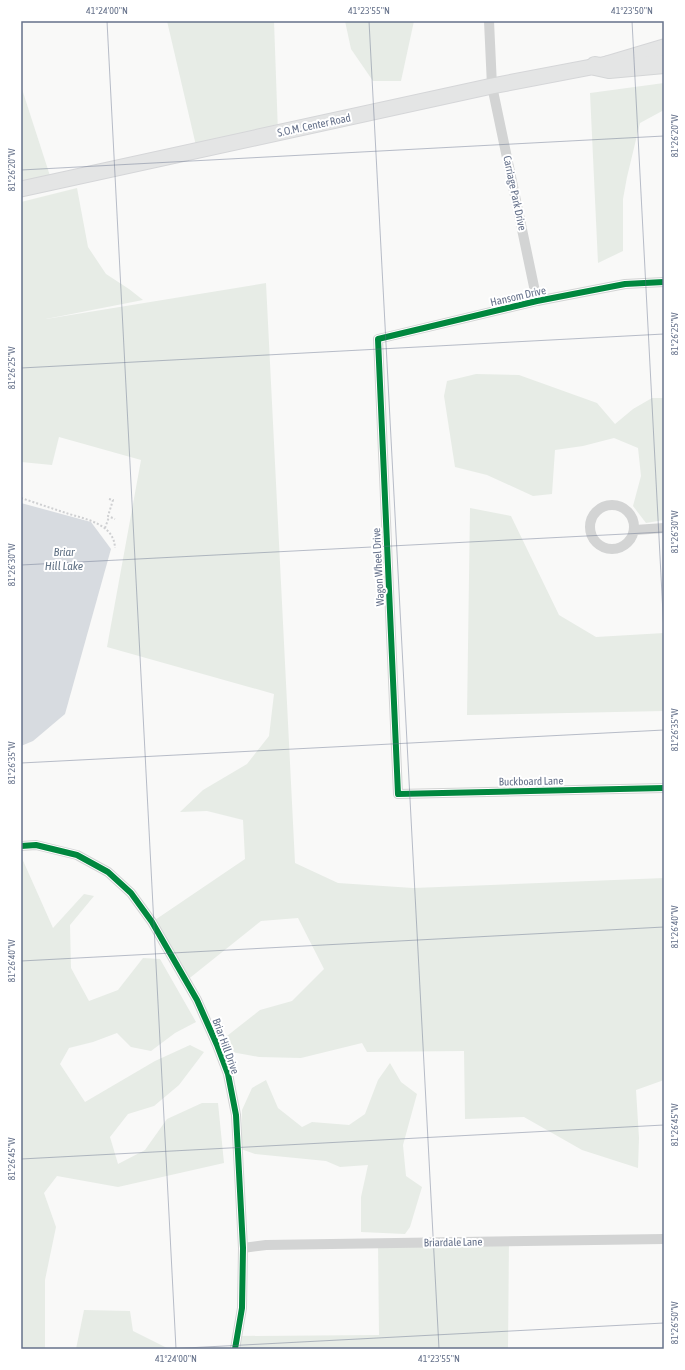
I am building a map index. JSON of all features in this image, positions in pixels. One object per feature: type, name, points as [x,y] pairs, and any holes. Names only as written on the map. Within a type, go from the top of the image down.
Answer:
[{"type":"highway","points":[[601,65],[609,69],[664,64]]},
{"type":"main road","name":"S.O.M. Center Road","points":[[601,65],[664,47]]},
{"type":"main road","name":"S.O.M. Center Road","points":[[21,189],[492,86],[601,65],[664,57]]},
{"type":"street","name":"Carriage Park Drive","points":[[489,21],[492,86],[537,301]]},
{"type":"street","name":"Hansom Drive","points":[[378,339],[537,301],[625,284],[664,282]]},
{"type":"street","name":"Wagon Wheel Drive","points":[[378,339],[398,794]]},
{"type":"street","points":[[612,504],[626,509],[634,522],[635,530],[628,543],[622,547],[608,549],[601,547],[591,536],[590,521],[593,514],[598,509],[605,505],[612,504]]},
{"type":"street","points":[[635,530],[664,528]]},
{"type":"street","name":"Buckboard Lane","points":[[398,794],[664,788]]},
{"type":"street","name":"Briar Hill Drive","points":[[21,846],[36,846],[77,855],[108,872],[131,893],[152,922],[197,1000],[217,1045],[228,1074],[236,1116],[243,1248],[242,1308],[235,1349]]},
{"type":"street","name":"Briardale Lane","points":[[243,1248],[274,1245],[664,1239]]},
{"type":"path","points":[[21,498],[92,520],[105,528],[112,537],[115,548]]},
{"type":"path","points":[[105,528],[113,500],[109,499]]},
{"type":"path","points":[[109,517],[115,519]]},
{"type":"shaded area","points":[[167,21],[274,21],[278,133],[197,150]]},
{"type":"shaded area","points":[[345,21],[414,21],[401,81],[373,81],[351,49]]},
{"type":"shaded area","points":[[664,83],[664,110],[640,123],[623,199],[623,251],[598,263],[590,93]]},
{"type":"shaded area","points":[[21,86],[52,182],[21,189]]},
{"type":"shaded area","points":[[77,188],[88,247],[106,274],[143,300],[46,319],[266,283],[295,863],[338,883],[413,888],[664,878],[664,1080],[636,1090],[639,1138],[638,1168],[582,1150],[524,1117],[465,1119],[464,1051],[367,1052],[362,1043],[301,1058],[259,1057],[226,1051],[227,1036],[260,1010],[292,1001],[324,969],[298,918],[261,921],[186,981],[152,922],[245,859],[243,820],[207,811],[180,812],[203,790],[247,764],[269,736],[274,694],[107,647],[141,460],[59,437],[52,465],[21,462],[21,202]]},
{"type":"shaded area","points":[[476,374],[519,375],[597,403],[615,424],[633,409],[652,398],[664,398],[664,520],[646,523],[633,506],[641,476],[638,448],[614,438],[583,446],[555,450],[552,494],[533,496],[487,475],[455,467],[444,396],[447,381]]},
{"type":"shaded area","points":[[470,508],[511,516],[559,615],[596,637],[664,633],[664,711],[467,715]]},
{"type":"shaded area","points":[[21,856],[53,928],[84,894],[94,896],[70,925],[71,968],[89,1001],[118,990],[143,958],[160,959],[196,1022],[175,1033],[151,1051],[131,1047],[117,1033],[93,1042],[69,1048],[60,1064],[85,1102],[155,1061],[190,1045],[204,1052],[179,1085],[154,1106],[128,1114],[110,1137],[118,1164],[145,1150],[167,1119],[202,1103],[218,1103],[224,1163],[118,1187],[57,1176],[44,1193],[56,1227],[45,1280],[45,1349],[21,1349]]},
{"type":"shaded area","points":[[390,1063],[401,1082],[417,1094],[403,1145],[406,1176],[422,1187],[410,1227],[405,1234],[361,1232],[361,1197],[368,1165],[340,1167],[326,1161],[255,1154],[241,1149],[242,1110],[252,1088],[266,1080],[278,1108],[302,1127],[312,1122],[349,1125],[365,1114],[378,1080]]},
{"type":"shaded area","points":[[509,1241],[508,1349],[235,1349],[237,1336],[379,1335],[378,1243]]},
{"type":"shaded area","points":[[84,1310],[130,1311],[133,1331],[169,1349],[76,1349]]},
{"type":"water","name":"Briar Hill Lake","points":[[21,503],[91,522],[111,549],[65,714],[33,741],[21,746]]},
{"type":"cycle path","points":[[664,282],[625,284],[537,301],[378,339],[398,794],[664,788]]},
{"type":"cycle path","points":[[21,846],[36,845],[77,855],[108,872],[131,893],[152,922],[197,1000],[217,1045],[228,1074],[236,1115],[243,1248],[242,1308],[235,1349]]}]
